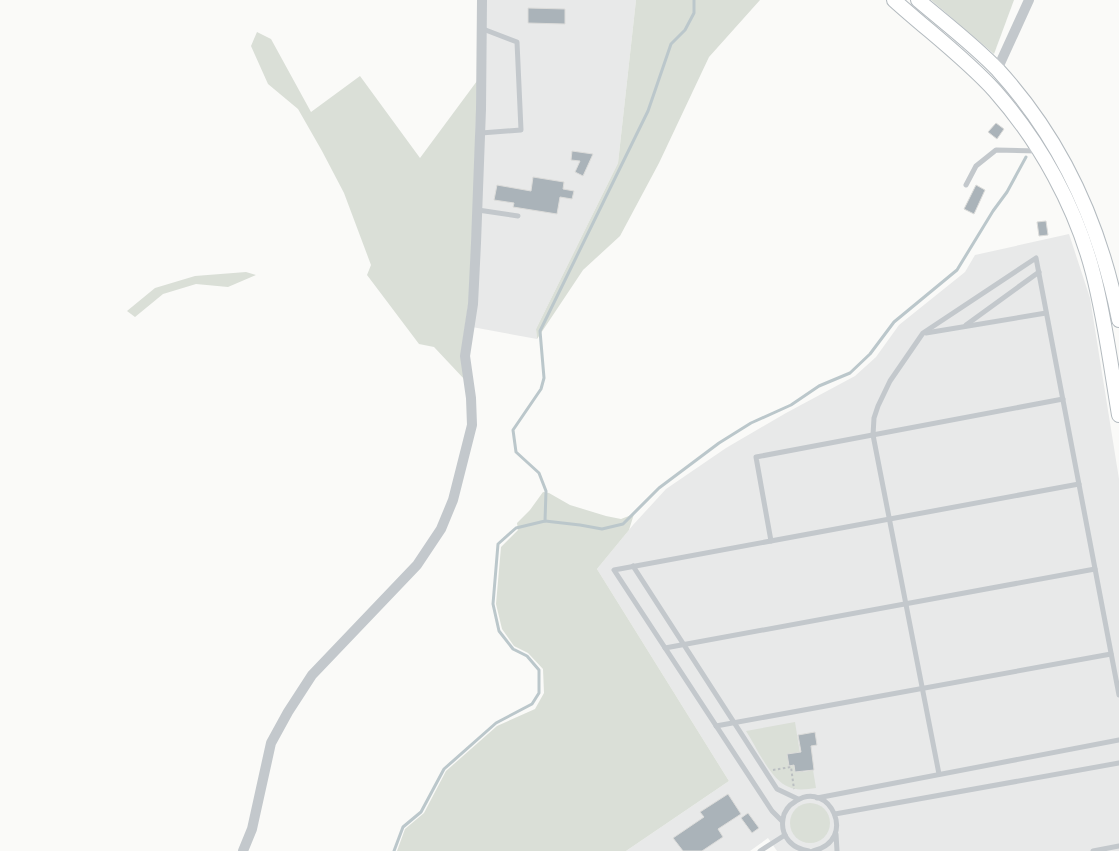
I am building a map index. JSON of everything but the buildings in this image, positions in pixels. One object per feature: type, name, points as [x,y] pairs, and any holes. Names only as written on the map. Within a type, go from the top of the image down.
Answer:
[{"type":"main road","points":[[894,0],[970,65],[995,92],[1038,151],[1052,174],[1075,221],[1092,271],[1119,414]]},
{"type":"main road","points":[[918,0],[966,40],[997,70],[1044,130],[1068,170],[1090,217],[1116,291],[1119,320]]},
{"type":"street","points":[[243,851],[252,829],[271,743],[288,712],[312,675],[417,565],[441,529],[453,500],[472,426],[471,398],[465,356],[472,304],[478,210],[483,29],[482,0]]},
{"type":"street","points":[[997,70],[1029,0]]},
{"type":"lane","points":[[481,133],[521,130],[517,42],[483,29]]},
{"type":"lane","points":[[966,184],[976,166],[996,150],[1038,151]]},
{"type":"lane","points":[[478,210],[518,216]]},
{"type":"lane","points":[[939,774],[874,435],[874,418],[890,381],[923,333],[1036,258],[1119,695]]},
{"type":"lane","points":[[964,327],[1039,272]]},
{"type":"lane","points":[[923,333],[1046,313]]},
{"type":"lane","points":[[771,541],[756,457],[1063,399]]},
{"type":"lane","points":[[782,821],[772,811],[614,570],[1079,484]]},
{"type":"lane","points":[[633,566],[777,789],[797,798],[817,798],[1119,740]]},
{"type":"lane","points":[[665,648],[1095,568]]},
{"type":"lane","points":[[716,726],[1111,654]]},
{"type":"lane","points":[[835,814],[1119,763]]},
{"type":"lane","points":[[797,798],[790,804],[782,821],[785,835],[793,846],[802,851],[811,851],[827,845],[833,839],[836,831]]},
{"type":"lane","points":[[817,798],[831,807],[835,814],[837,822],[837,851]]},
{"type":"lane","points":[[760,851],[785,835]]},
{"type":"lane","points":[[1093,851],[1119,846]]},
{"type":"path","points":[[766,771],[791,767],[797,798]]},
{"type":"shaded area","points":[[486,0],[636,0],[618,163],[536,329],[537,339],[472,327]]},
{"type":"shaded area","points":[[636,0],[760,0],[709,57],[659,163],[620,236],[583,270],[537,339],[536,329],[618,163]]},
{"type":"shaded area","points":[[931,0],[1014,0],[994,54]]},
{"type":"shaded area","points":[[257,32],[271,39],[311,112],[360,76],[420,158],[477,81],[469,299],[461,355],[465,380],[434,347],[419,344],[367,275],[371,265],[344,193],[298,109],[268,84],[251,46]]},
{"type":"shaded area","points":[[1069,234],[1090,298],[1119,479],[1119,851],[777,851],[768,838],[750,851],[626,851],[729,781],[597,569],[666,489],[726,448],[855,376],[876,357],[899,325],[965,272],[975,255]]},
{"type":"shaded area","points":[[246,272],[256,275],[228,287],[196,284],[163,294],[135,317],[127,311],[155,288],[195,276]]},
{"type":"shaded area","points":[[543,492],[549,493],[570,505],[606,516],[621,519],[634,514],[629,530],[597,569],[729,781],[626,851],[397,851],[405,829],[424,813],[446,771],[497,726],[535,709],[544,693],[543,669],[528,653],[514,646],[502,629],[496,604],[501,547],[518,530],[517,523],[530,510]]},
{"type":"shaded area","points":[[795,722],[803,772],[813,770],[816,788],[795,789],[782,783],[770,771],[746,731]]},
{"type":"shaded area","points":[[814,803],[821,806],[827,812],[830,823],[829,831],[821,840],[814,843],[806,843],[799,840],[791,831],[790,819],[793,812],[802,804]]},
{"type":"waterway","points":[[394,851],[403,827],[421,812],[444,769],[496,723],[532,704],[539,693],[539,670],[527,656],[513,649],[499,631],[493,604],[498,544],[516,528],[545,521],[546,491],[539,473],[516,452],[513,430],[541,389],[544,378],[540,331],[648,111],[671,44],[685,30],[694,13],[694,0]]},
{"type":"waterway","points":[[545,521],[602,529],[623,524],[659,488],[719,443],[751,423],[791,405],[819,386],[850,373],[870,354],[894,322],[957,270],[993,211],[1007,192],[1026,157]]}]
